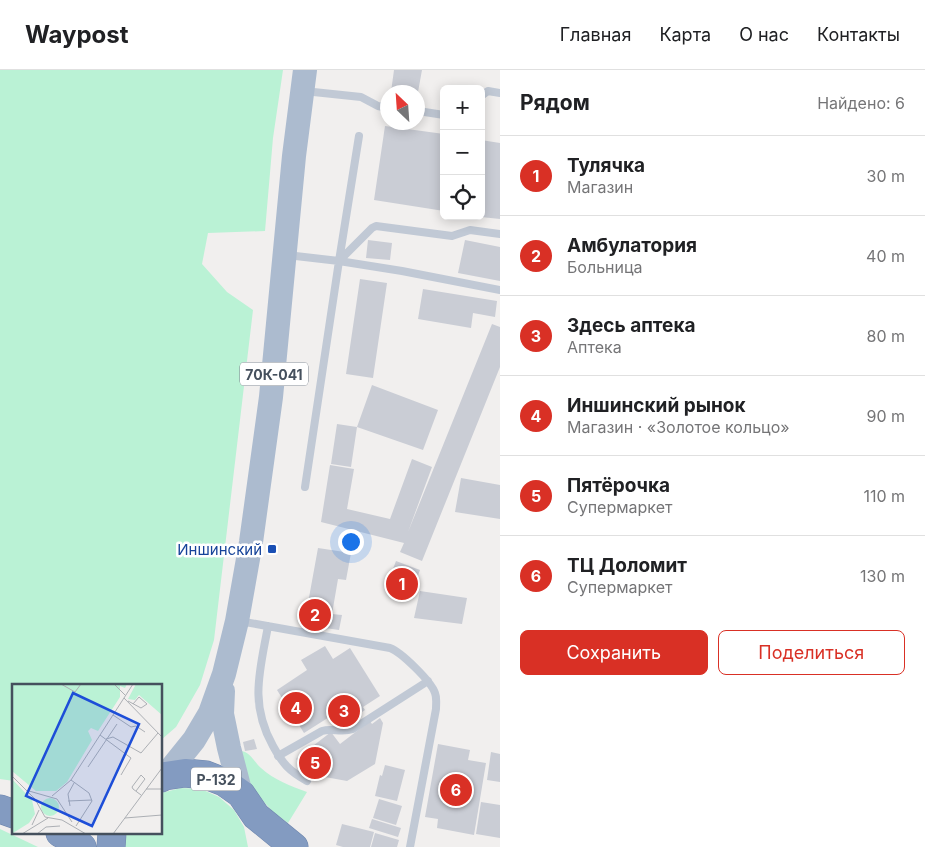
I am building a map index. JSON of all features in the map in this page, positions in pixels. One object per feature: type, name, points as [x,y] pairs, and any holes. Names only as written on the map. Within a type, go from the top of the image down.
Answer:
[{"type":"highway","name":"Р-132","points":[[163,777],[186,773],[206,775],[224,782],[240,794],[261,834],[294,847]]},
{"type":"highway","points":[[0,809],[12,813]]},
{"type":"highway","points":[[62,834],[82,847]]},
{"type":"highway","points":[[111,847],[112,834]]},
{"type":"main road","name":"70К-041","points":[[163,777],[194,740],[210,714],[224,674],[237,621],[272,397],[284,255],[304,80]]},
{"type":"main road","name":"70К-041","points":[[224,674],[222,714],[240,794]]},
{"type":"lane","points":[[304,80],[361,96],[380,106]]},
{"type":"lane","points":[[485,93],[488,91],[500,93]]},
{"type":"lane","points":[[425,113],[440,115]]},
{"type":"lane","points":[[305,486],[338,261],[359,136]]},
{"type":"lane","points":[[338,261],[376,226],[451,236],[470,230],[500,234]]},
{"type":"lane","points":[[284,255],[402,271],[500,290]]},
{"type":"lane","points":[[237,621],[390,648],[400,654],[428,681],[436,695],[436,709],[410,847]]},
{"type":"lane","points":[[268,626],[258,682],[259,711],[265,730],[278,756],[290,771],[307,781]]},
{"type":"lane","points":[[278,756],[327,729],[344,731],[353,729],[428,681]]},
{"type":"green space","points":[[0,70],[283,70],[273,138],[265,231],[208,233],[202,264],[227,292],[253,310],[214,640],[200,685],[176,727],[162,739],[162,684],[12,684],[12,781],[0,779]]},
{"type":"green space","points":[[240,751],[249,755],[271,776],[307,792],[288,823],[273,812],[251,784],[244,772]]},
{"type":"green space","points":[[181,788],[201,789],[219,797],[234,810],[244,827],[248,847],[125,847],[127,834],[162,834],[162,793]]},
{"type":"green space","points":[[0,829],[38,847],[0,847]]},
{"type":"building","points":[[394,70],[422,70],[419,85],[392,85]]},
{"type":"building","points":[[384,130],[414,130],[440,133],[440,210],[374,200]]},
{"type":"building","points":[[485,141],[500,143],[500,219],[485,217]]},
{"type":"building","points":[[368,240],[392,243],[390,260],[366,258]]},
{"type":"building","points":[[465,240],[500,247],[500,281],[458,273]]},
{"type":"building","points":[[360,279],[387,283],[373,378],[346,374]]},
{"type":"building","points":[[423,289],[497,301],[495,317],[473,313],[471,328],[418,319]]},
{"type":"building","points":[[492,324],[500,327],[500,367],[422,561],[400,552],[404,543],[321,522],[330,465],[354,469],[347,509],[390,519],[412,459],[432,467],[408,532]]},
{"type":"building","points":[[372,385],[438,410],[423,450],[357,427]]},
{"type":"building","points":[[337,424],[357,427],[351,467],[331,464]]},
{"type":"building","points":[[461,478],[500,485],[500,519],[455,512]]},
{"type":"building","points":[[318,548],[351,553],[346,580],[338,579],[332,614],[342,615],[339,630],[304,625]]},
{"type":"building","points":[[396,561],[420,570],[411,595],[386,587]]},
{"type":"building","points":[[420,591],[467,598],[462,624],[414,618]]},
{"type":"building","points":[[325,646],[333,659],[350,648],[380,696],[363,707],[365,710],[341,726],[334,714],[304,733],[277,690],[307,670],[301,660]]},
{"type":"building","points":[[380,718],[383,723],[375,764],[347,781],[314,775],[296,759],[331,732],[340,744],[370,721],[372,724]]},
{"type":"building","points":[[254,739],[257,749],[245,751],[243,742]]},
{"type":"building","points":[[438,744],[470,750],[468,760],[486,763],[474,835],[437,828],[438,819],[425,817]]},
{"type":"building","points":[[491,752],[500,754],[500,782],[487,780]]},
{"type":"building","points":[[385,765],[405,770],[397,801],[375,796],[380,775],[382,776]]},
{"type":"building","points":[[379,799],[402,806],[396,825],[373,818]]},
{"type":"building","points":[[481,802],[500,805],[500,838],[476,834]]},
{"type":"building","points":[[372,819],[401,828],[398,837],[369,828]]},
{"type":"building","points":[[342,824],[374,832],[370,847],[343,847],[336,845]]},
{"type":"building","points":[[375,833],[399,840],[397,847],[371,847]]},
{"type":"place","name":"Иншинский","points":[[272,549]]},
{"type":"place","name":"Тулячка","points":[[402,584]]},
{"type":"place","name":"Амбулатория","points":[[315,615]]},
{"type":"place","name":"Иншинский рынок","points":[[296,708]]},
{"type":"place","name":"Здесь аптека","points":[[344,711]]},
{"type":"place","name":"Пятёрочка","points":[[315,763]]},
{"type":"place","name":"ТЦ Доломит","points":[[456,790]]}]
